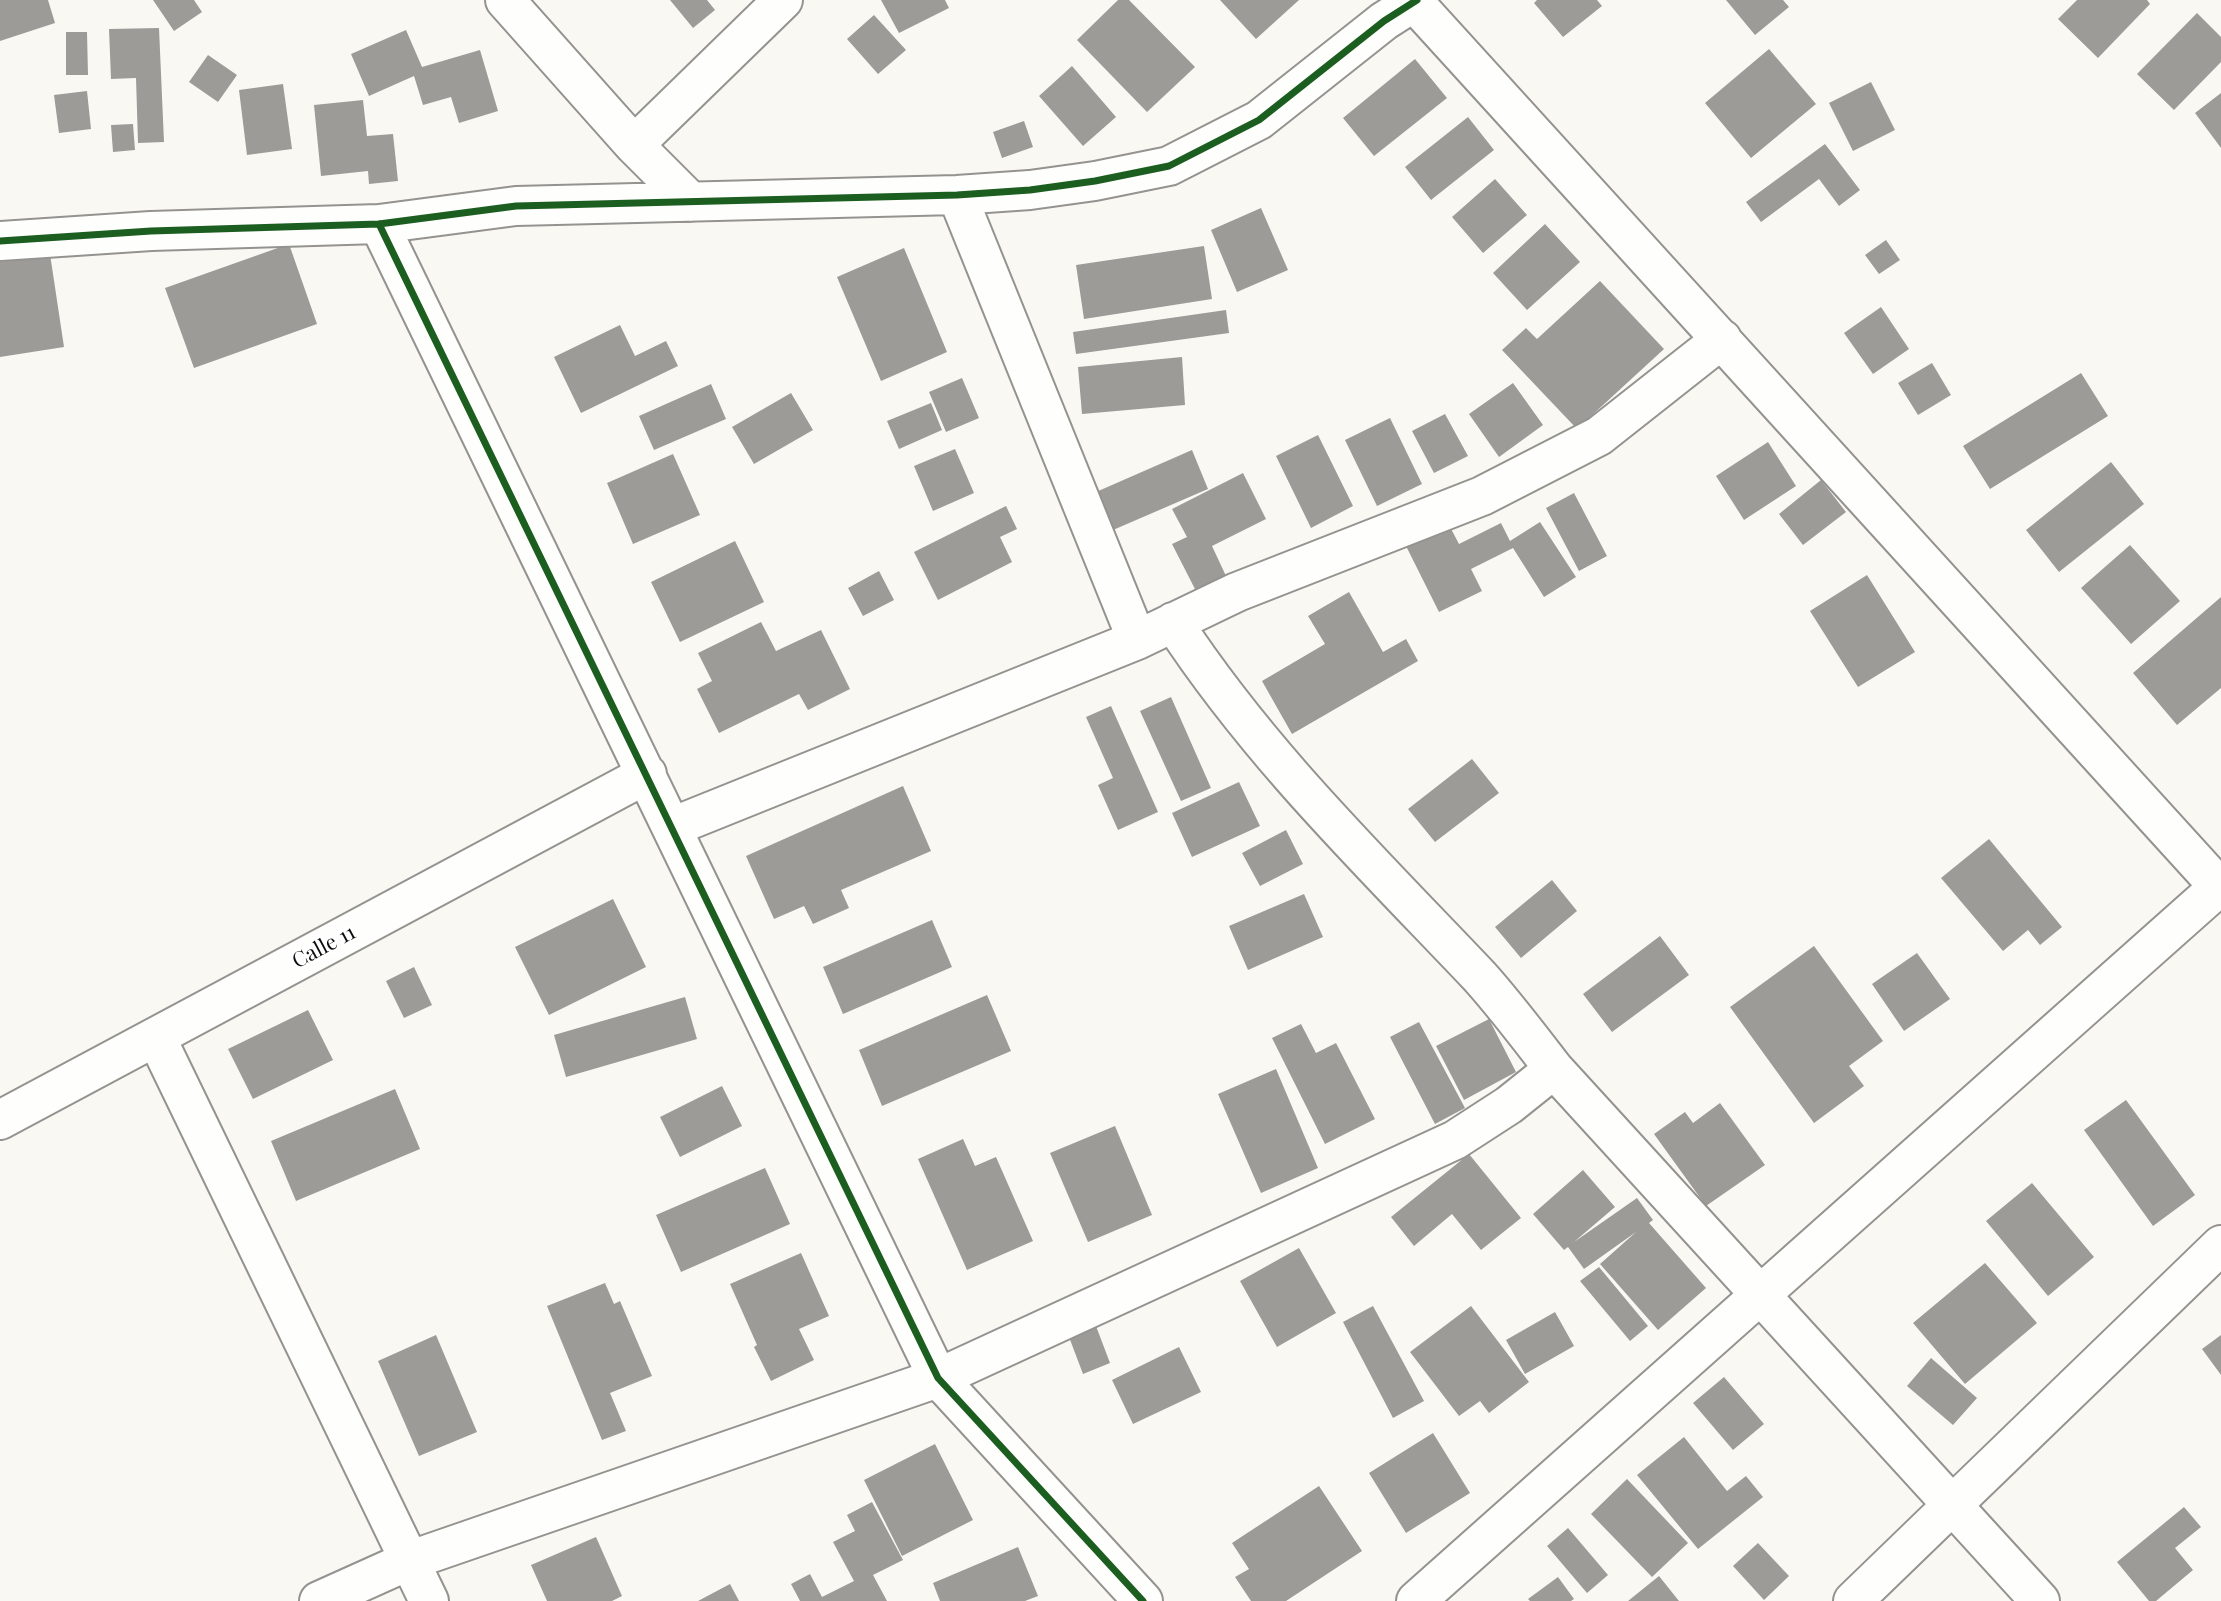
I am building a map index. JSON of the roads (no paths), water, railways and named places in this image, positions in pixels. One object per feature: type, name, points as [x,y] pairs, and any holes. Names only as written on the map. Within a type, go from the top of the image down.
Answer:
[{"type":"street","points":[[505,0],[634,145],[691,202]]},
{"type":"street","points":[[634,145],[783,0]]},
{"type":"street","points":[[0,241],[151,231],[379,223],[516,206],[957,195],[1030,190],[1095,181],[1169,166],[1259,120],[1384,21],[1414,1],[2220,887],[1416,1601]]},
{"type":"street","points":[[957,195],[1136,640]]},
{"type":"street","points":[[379,223],[938,1378],[1143,1601]]},
{"type":"street","points":[[673,827],[1136,640],[1237,592],[1482,496],[1598,436],[1722,339]]},
{"type":"street","points":[[1173,622],[1229,703],[1273,756],[1394,890],[1482,979],[1554,1069],[2040,1601]]},
{"type":"street","name":"Calle 11","points":[[0,1120],[647,774]]},
{"type":"street","points":[[156,1037],[429,1601]]},
{"type":"street","points":[[319,1601],[408,1561],[938,1378],[1455,1140],[1509,1105],[1554,1069]]},
{"type":"street","points":[[1853,1601],[2221,1245]]}]
